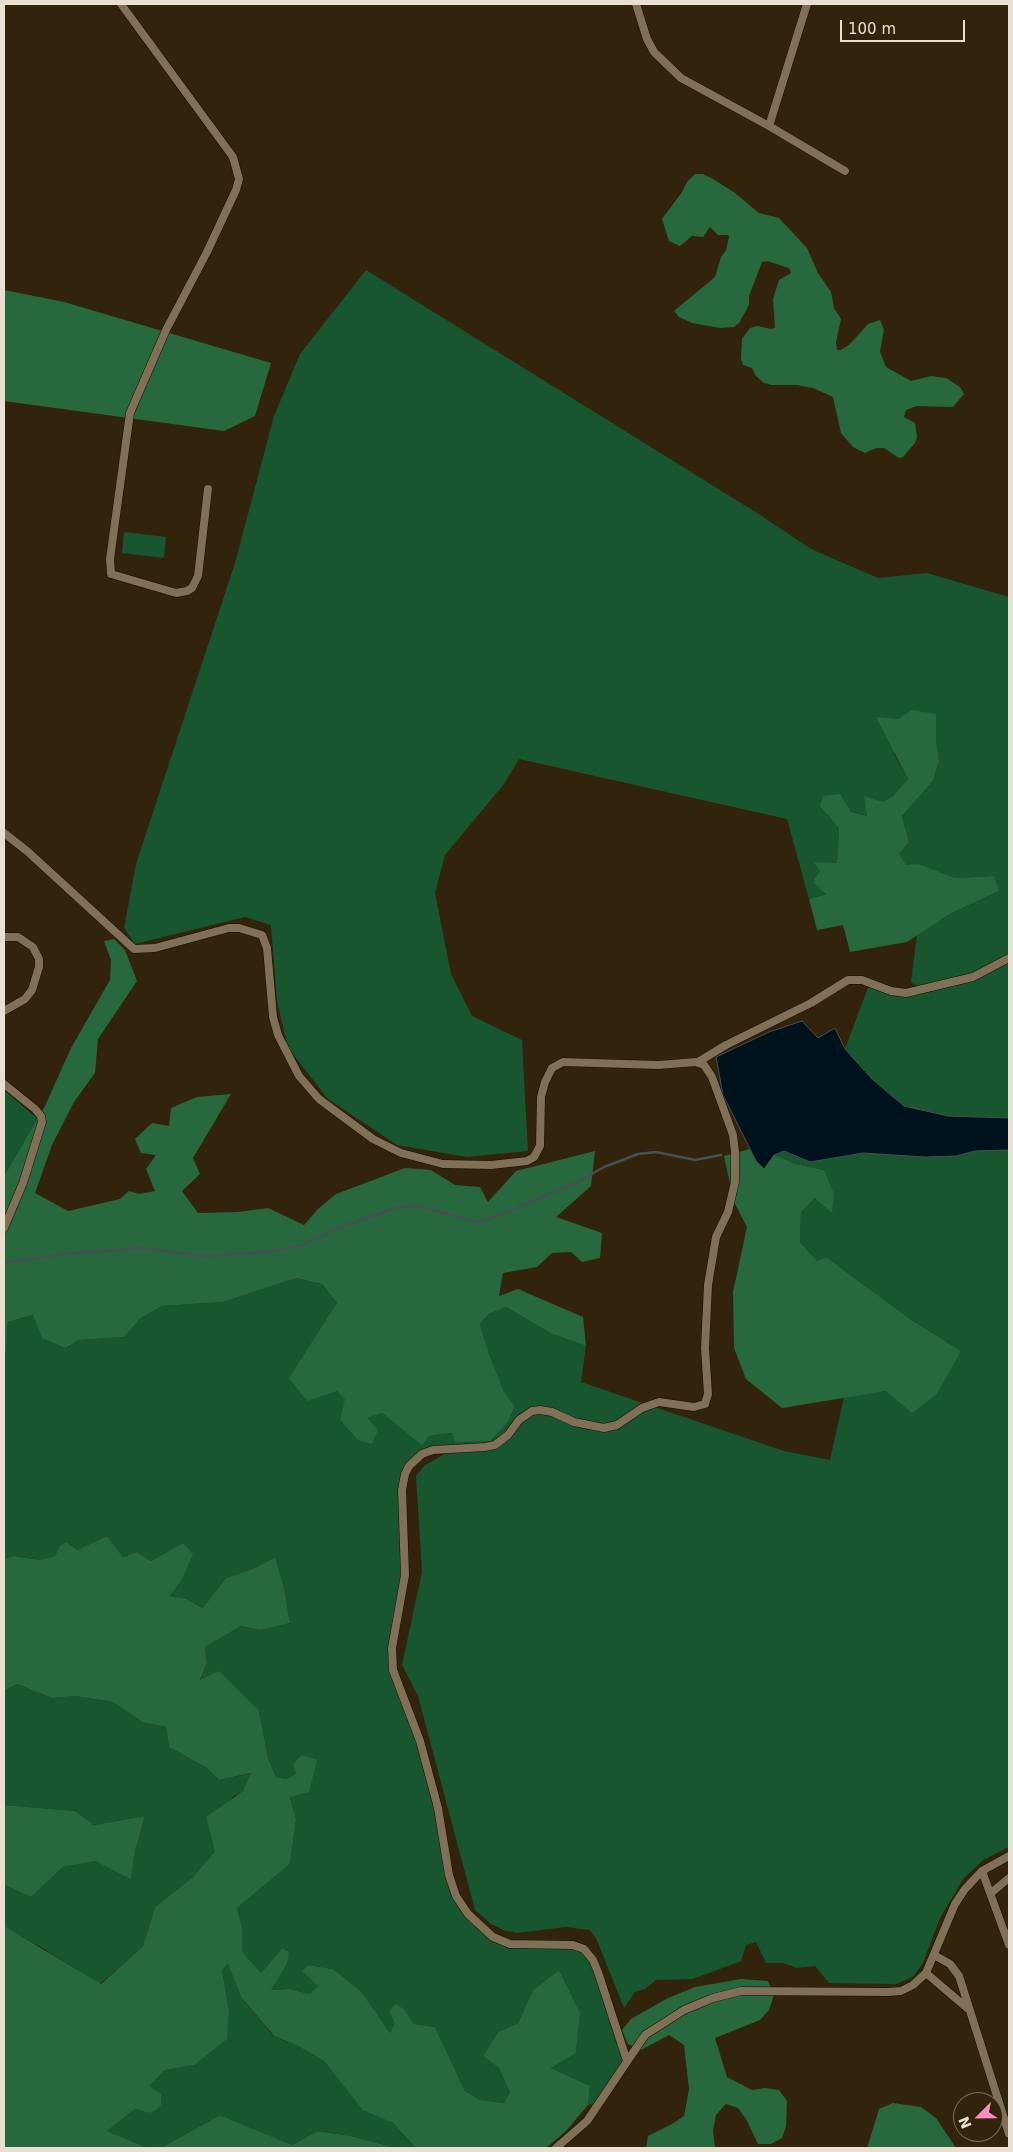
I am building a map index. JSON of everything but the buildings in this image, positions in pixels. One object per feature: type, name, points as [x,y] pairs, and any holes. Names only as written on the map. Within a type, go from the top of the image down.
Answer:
[{"type":"street","points":[[121,4],[233,157],[239,179],[236,190],[207,252],[166,330],[130,413],[110,559],[111,574],[176,593],[192,588],[198,576],[208,489]]},
{"type":"street","points":[[636,4],[647,39],[654,52],[682,78],[845,171]]},
{"type":"street","points":[[769,126],[807,4]]},
{"type":"street","points":[[4,833],[27,850],[134,949],[155,948],[229,928],[239,928],[260,934],[268,948],[270,993],[276,1026],[287,1054],[299,1076],[320,1099],[374,1139],[401,1153],[443,1164],[491,1166],[527,1161],[534,1157],[540,1146],[542,1097],[548,1073],[554,1065],[573,1061],[658,1065],[698,1062],[726,1045],[811,1003],[848,980],[862,980],[890,990],[906,993],[972,977],[1009,958]]},
{"type":"street","points":[[4,937],[18,937],[33,947],[37,953],[39,967],[32,990],[25,1000],[4,1011]]},
{"type":"street","points":[[627,2061],[598,1972],[593,1960],[584,1949],[572,1945],[510,1944],[494,1937],[468,1914],[456,1896],[449,1875],[438,1808],[420,1741],[393,1670],[392,1648],[405,1575],[402,1490],[404,1474],[408,1466],[422,1454],[433,1450],[485,1448],[495,1445],[508,1435],[519,1420],[532,1411],[552,1412],[574,1422],[604,1428],[617,1425],[642,1408],[659,1402],[694,1407],[705,1404],[708,1394],[705,1348],[708,1284],[716,1238],[728,1212],[735,1182],[735,1152],[733,1134],[712,1077],[704,1065],[698,1062]]},
{"type":"street","points":[[4,1084],[35,1109],[41,1116],[42,1122],[28,1168],[4,1228]]},
{"type":"street","points":[[556,2148],[588,2121],[645,2035],[684,2010],[713,1998],[741,1991],[901,1991],[913,1985],[926,1974],[955,1904],[965,1889],[982,1871],[1009,1856]]},
{"type":"street","points":[[982,1871],[1009,1945]]},
{"type":"street","points":[[991,1893],[1009,1878]]},
{"type":"street","points":[[934,1955],[950,1964],[957,1972],[1009,2134]]},
{"type":"street","points":[[926,1974],[968,2009]]},
{"type":"green space","points":[[695,174],[703,174],[713,179],[735,193],[759,213],[779,218],[807,248],[818,273],[831,292],[834,308],[841,319],[836,342],[837,350],[841,350],[850,344],[868,324],[880,320],[884,330],[880,352],[886,367],[911,381],[931,376],[946,378],[960,387],[964,394],[953,407],[917,406],[906,410],[904,417],[915,423],[917,437],[915,443],[903,457],[899,458],[884,448],[876,448],[865,453],[853,447],[841,433],[833,397],[813,388],[764,383],[756,376],[752,368],[743,365],[741,359],[742,339],[750,328],[757,326],[775,328],[773,299],[779,280],[791,273],[789,268],[767,261],[762,262],[749,296],[749,305],[739,323],[734,327],[720,328],[692,323],[679,317],[674,311],[715,277],[729,237],[728,235],[718,235],[710,227],[703,237],[692,236],[680,246],[669,241],[662,219],[687,182]]},
{"type":"green space","points":[[366,270],[757,513],[811,549],[878,578],[927,573],[1009,597],[1009,1118],[948,1116],[904,1106],[872,1079],[845,1049],[870,982],[890,991],[922,989],[911,982],[917,934],[950,914],[999,891],[993,876],[955,878],[905,865],[899,854],[909,842],[902,816],[933,781],[939,761],[936,740],[936,714],[894,754],[908,779],[893,796],[882,802],[868,816],[851,812],[827,815],[839,829],[837,863],[820,871],[826,894],[809,899],[787,819],[519,759],[504,784],[445,855],[435,893],[451,974],[472,1016],[522,1040],[528,1151],[467,1157],[397,1145],[328,1099],[288,1048],[277,1001],[271,925],[245,917],[135,944],[124,928],[136,864],[235,563],[274,416],[300,354]]},
{"type":"green space","points":[[4,290],[64,302],[271,363],[255,416],[224,431],[4,401]]},
{"type":"green space","points":[[124,532],[166,537],[164,558],[122,553]]},
{"type":"green space","points":[[911,710],[936,714],[936,740],[939,761],[933,781],[902,816],[909,842],[899,854],[906,865],[918,864],[955,878],[994,876],[999,891],[950,914],[907,942],[850,952],[843,925],[817,930],[809,899],[826,894],[813,882],[820,871],[814,862],[837,863],[839,829],[820,806],[823,796],[840,794],[851,812],[867,816],[864,796],[882,802],[893,796],[908,779],[876,717],[899,719]]},
{"type":"green space","points":[[114,939],[125,950],[137,981],[98,1039],[95,1073],[74,1102],[52,1145],[35,1193],[68,1211],[120,1199],[129,1191],[139,1194],[155,1191],[146,1169],[156,1155],[141,1153],[135,1139],[152,1123],[169,1126],[171,1108],[197,1097],[231,1094],[193,1158],[200,1174],[182,1191],[198,1213],[238,1212],[268,1208],[304,1225],[318,1209],[336,1194],[405,1168],[431,1170],[455,1185],[480,1187],[488,1202],[516,1171],[595,1151],[591,1186],[556,1217],[602,1233],[600,1258],[582,1262],[571,1252],[552,1253],[537,1267],[503,1273],[499,1296],[518,1289],[583,1317],[586,1346],[550,1333],[506,1307],[489,1314],[480,1324],[504,1392],[515,1406],[507,1423],[490,1441],[455,1442],[452,1433],[429,1436],[422,1445],[382,1413],[367,1418],[378,1430],[372,1444],[358,1440],[340,1420],[345,1399],[337,1391],[307,1401],[289,1378],[337,1303],[322,1284],[296,1278],[223,1302],[162,1306],[141,1318],[124,1337],[79,1340],[66,1348],[42,1338],[33,1315],[8,1322],[6,1352],[4,1352],[4,1176],[45,1106],[71,1048],[110,980],[111,960],[104,941]]},
{"type":"green space","points":[[4,1090],[38,1119],[4,1176]]},
{"type":"green space","points":[[750,1149],[756,1161],[774,1155],[796,1164],[824,1170],[834,1194],[832,1213],[815,1198],[801,1212],[800,1242],[817,1261],[826,1257],[910,1319],[961,1351],[937,1394],[912,1413],[886,1391],[782,1408],[746,1379],[734,1348],[733,1292],[747,1227],[734,1202],[724,1156]]},
{"type":"green space","points":[[1009,1150],[1009,1847],[983,1860],[964,1878],[940,1918],[923,1963],[913,1977],[896,1984],[829,1983],[815,1966],[797,1968],[783,1963],[766,1963],[756,1942],[746,1945],[741,1961],[693,1979],[656,1980],[645,1989],[635,1992],[624,2008],[596,1938],[590,1930],[566,1927],[517,1933],[503,1930],[491,1924],[475,1910],[418,1696],[402,1665],[422,1572],[416,1476],[425,1465],[454,1449],[422,1454],[405,1474],[405,1546],[392,1657],[420,1741],[456,1896],[480,1926],[510,1944],[573,1945],[593,1960],[627,2061],[601,2101],[588,2105],[590,2086],[551,2068],[576,2053],[580,2013],[559,1970],[533,1990],[518,2023],[498,2032],[483,2056],[499,2068],[510,2093],[505,2103],[480,2100],[465,2091],[435,2027],[414,2024],[405,2010],[390,2033],[361,1991],[333,1969],[308,1965],[302,1971],[319,1986],[310,1994],[289,1989],[270,1990],[287,1964],[282,1948],[261,1973],[242,1951],[242,1927],[237,1908],[290,1864],[296,1820],[290,1797],[299,1793],[296,1774],[286,1779],[276,1777],[268,1758],[259,1711],[200,1681],[207,1663],[205,1647],[241,1626],[261,1630],[290,1623],[284,1587],[275,1557],[255,1568],[226,1578],[204,1608],[186,1599],[170,1596],[181,1581],[183,1543],[151,1561],[137,1552],[123,1557],[107,1536],[77,1550],[59,1547],[55,1556],[40,1560],[14,1556],[4,1559],[4,1352],[6,1351],[8,1322],[34,1315],[67,1348],[79,1340],[124,1337],[141,1318],[162,1306],[223,1302],[296,1278],[322,1284],[337,1303],[337,1391],[346,1399],[340,1420],[382,1413],[396,1424],[429,1436],[453,1433],[515,1406],[504,1393],[480,1324],[489,1314],[506,1307],[550,1333],[586,1346],[581,1382],[784,1451],[830,1460],[844,1397],[886,1391],[961,1351],[910,1319],[826,1257],[817,1261],[800,1242],[801,1212],[816,1197],[832,1213],[824,1170],[796,1164],[774,1155],[784,1151],[810,1162],[863,1153],[925,1157],[956,1156],[975,1151]]},
{"type":"green space","points":[[107,1536],[123,1557],[137,1552],[151,1561],[183,1543],[193,1554],[181,1581],[170,1596],[186,1599],[203,1608],[226,1578],[255,1568],[275,1557],[284,1587],[290,1623],[261,1630],[241,1626],[205,1647],[207,1663],[200,1680],[219,1671],[259,1711],[268,1758],[276,1777],[286,1779],[296,1774],[293,1764],[302,1755],[317,1760],[309,1792],[290,1797],[296,1820],[290,1864],[237,1908],[242,1927],[242,1951],[261,1973],[282,1948],[289,1952],[287,1964],[271,1990],[289,1989],[310,1994],[318,1986],[302,1971],[308,1965],[333,1969],[361,1991],[390,2033],[395,2023],[389,2011],[396,2004],[405,2010],[414,2024],[435,2027],[465,2091],[480,2100],[504,2103],[510,2093],[499,2068],[483,2056],[498,2032],[518,2023],[533,1990],[559,1970],[580,2013],[576,2053],[551,2068],[590,2086],[588,2105],[566,2131],[546,2148],[416,2148],[393,2123],[363,2110],[324,2061],[296,2045],[274,2036],[241,1997],[228,1964],[222,1970],[229,2010],[227,2039],[194,2065],[165,2070],[149,2086],[161,2094],[161,2105],[156,2110],[149,2113],[135,2109],[107,2131],[148,2148],[4,2148],[4,1926],[101,1984],[143,1946],[155,1907],[193,1877],[215,1851],[206,1817],[243,1791],[251,1773],[219,1780],[207,1768],[169,1747],[166,1727],[142,1722],[113,1702],[75,1696],[52,1698],[17,1684],[4,1691],[4,1559],[14,1556],[40,1560],[55,1556],[59,1547],[66,1542],[77,1550]]},
{"type":"green space","points":[[17,1684],[52,1698],[75,1696],[113,1702],[142,1722],[166,1727],[169,1747],[207,1768],[219,1780],[252,1773],[244,1791],[232,1797],[215,1851],[193,1877],[155,1907],[143,1946],[100,1984],[4,1926],[4,1885],[31,1897],[63,1867],[95,1861],[131,1878],[135,1851],[145,1816],[94,1825],[75,1811],[4,1805],[4,1691]]},
{"type":"green space","points":[[4,1805],[75,1811],[94,1825],[145,1816],[135,1851],[131,1879],[95,1861],[63,1867],[31,1897],[4,1885]]},
{"type":"green space","points":[[228,1964],[241,1997],[273,2036],[296,2045],[324,2061],[363,2109],[393,2123],[416,2148],[396,2148],[351,2136],[319,2131],[292,2145],[220,2115],[161,2148],[148,2148],[107,2131],[135,2109],[149,2113],[148,2086],[165,2070],[194,2065],[229,2010],[222,1970]]},
{"type":"green space","points":[[741,1979],[768,1981],[774,1995],[769,2010],[760,2020],[715,2038],[727,2077],[752,2090],[765,2088],[779,2090],[787,2101],[786,2126],[782,2138],[771,2144],[758,2144],[746,2119],[738,2108],[726,2104],[716,2115],[713,2130],[715,2148],[646,2148],[648,2136],[684,2116],[689,2089],[684,2045],[669,2035],[641,2050],[628,2044],[622,2030],[631,2019],[668,1998],[695,1987]]},
{"type":"green space","points":[[893,2103],[921,2107],[936,2118],[956,2148],[867,2148],[879,2109]]},
{"type":"green space","points":[[220,2115],[292,2145],[318,2131],[351,2136],[396,2148],[161,2148]]},
{"type":"water","points":[[802,1021],[818,1038],[835,1028],[845,1049],[872,1079],[904,1106],[948,1116],[1009,1118],[1009,1150],[975,1151],[956,1156],[925,1157],[863,1153],[810,1162],[784,1151],[774,1155],[764,1169],[756,1161],[723,1095],[716,1057],[769,1032]]},
{"type":"waterway","points":[[4,1263],[63,1254],[142,1248],[203,1256],[268,1252],[303,1245],[336,1229],[398,1207],[418,1206],[477,1222],[490,1219],[578,1182],[604,1167],[638,1154],[656,1152],[695,1160],[721,1155]]}]
